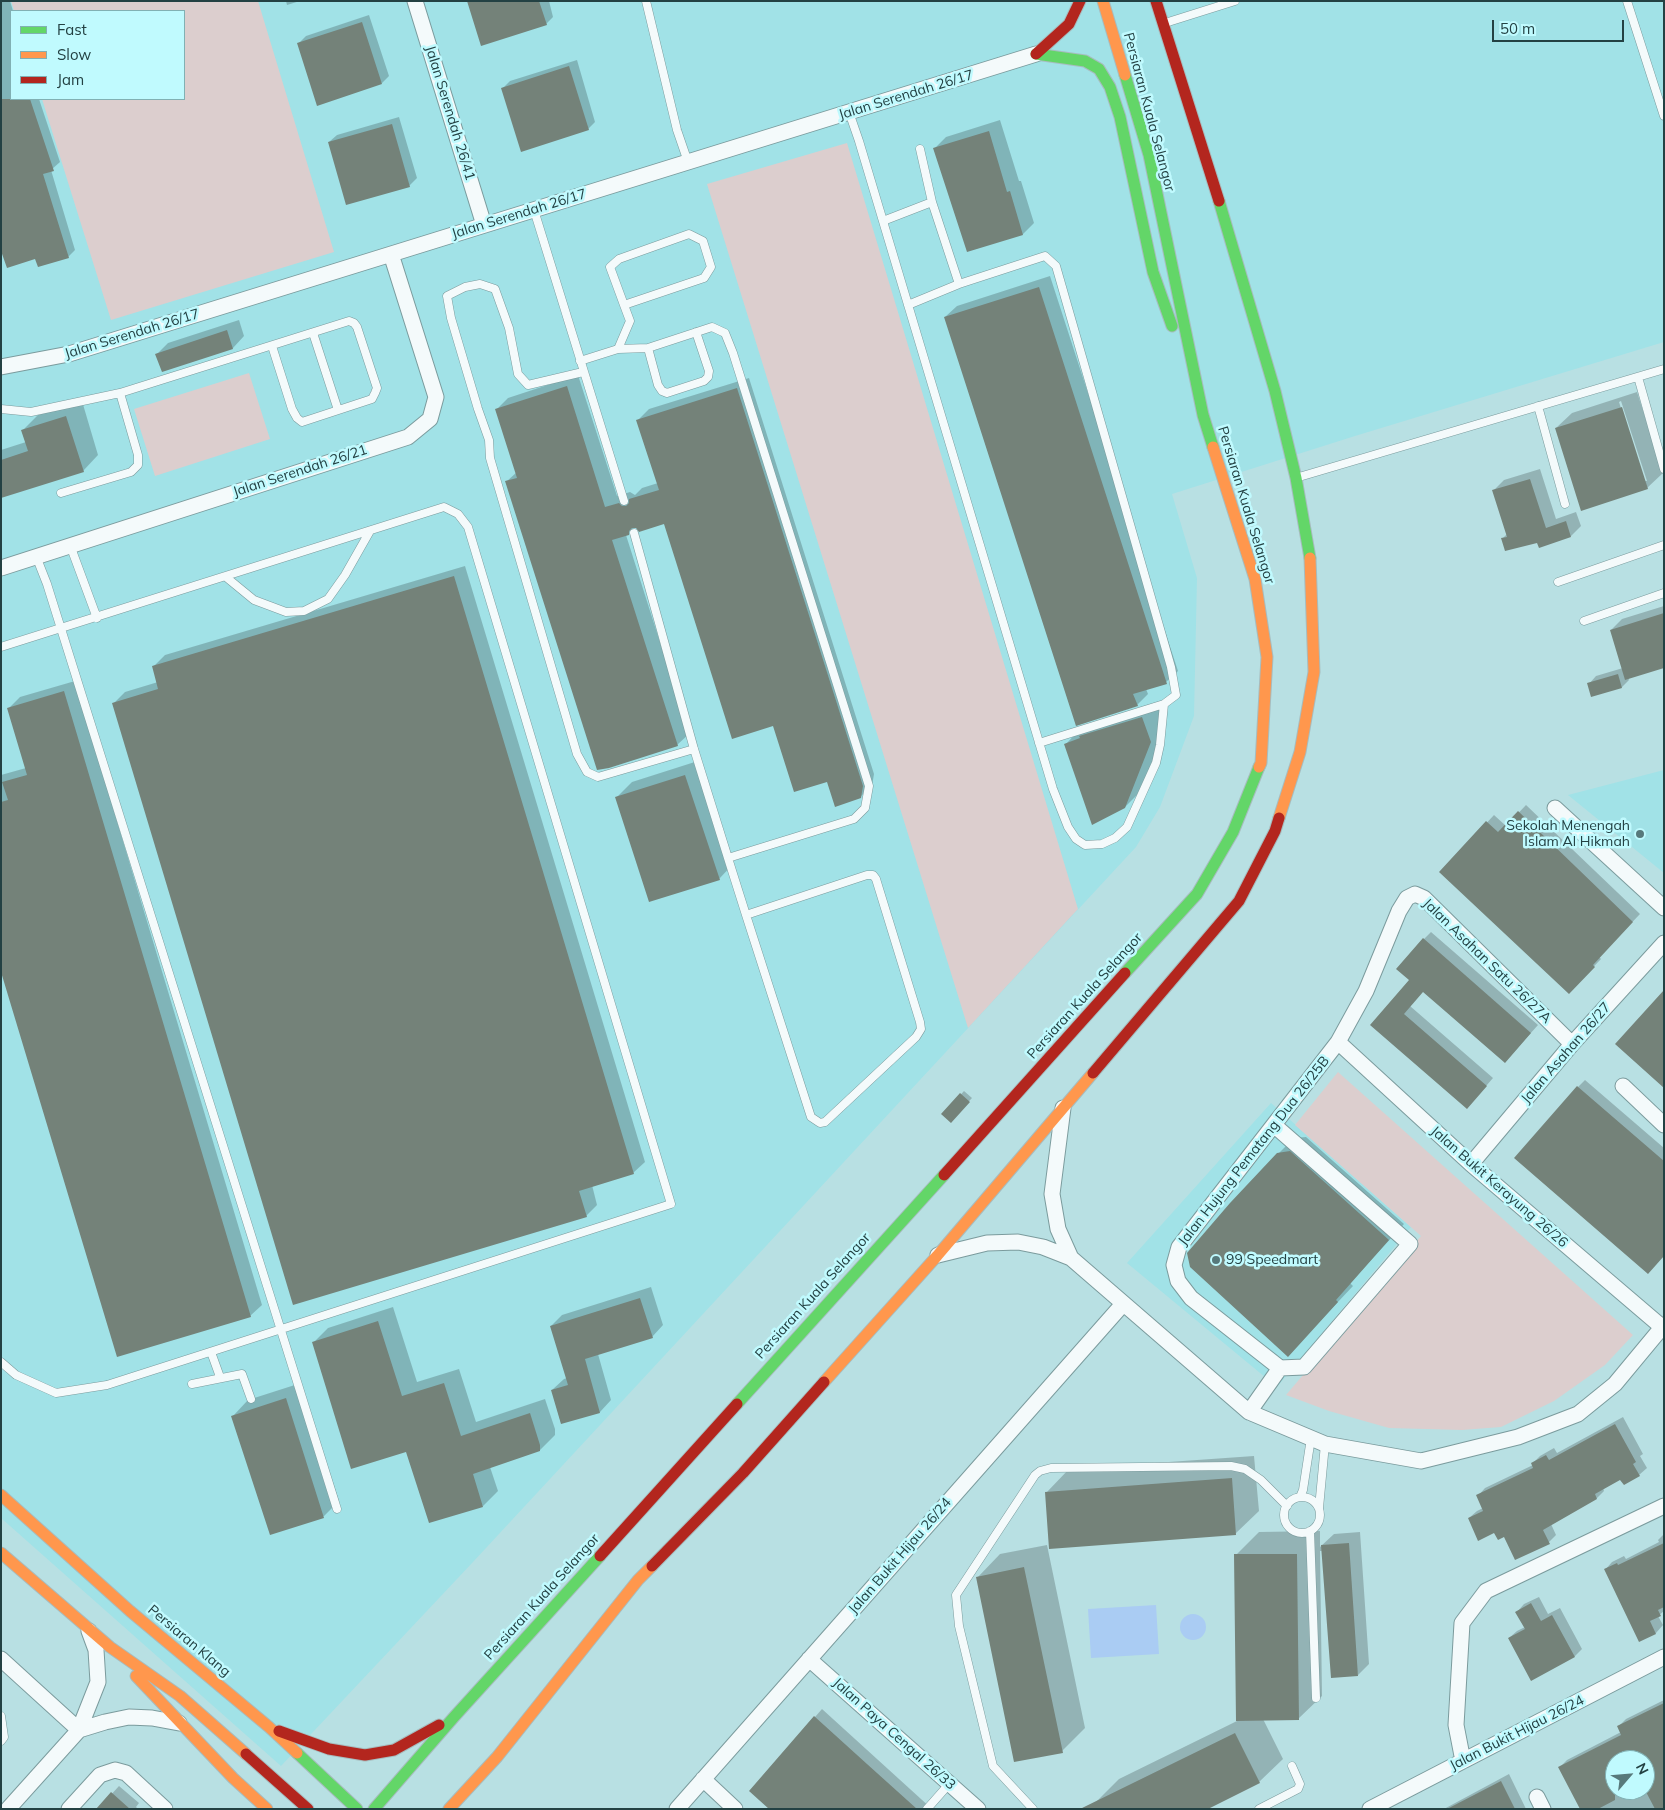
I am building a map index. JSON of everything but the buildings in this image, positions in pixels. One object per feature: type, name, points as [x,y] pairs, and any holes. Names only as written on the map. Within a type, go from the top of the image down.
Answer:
[{"type":"main road","points":[[1036,54],[1069,24],[1080,1]]},
{"type":"main road","name":"Persiaran Kuala Selangor","points":[[374,1809],[454,1717],[1197,894],[1233,832],[1260,763],[1267,657],[1255,579],[1203,416],[1148,156],[1103,1]]},
{"type":"main road","points":[[449,1809],[497,1758],[638,1580],[743,1473],[937,1256],[1239,901],[1275,831],[1300,752],[1314,672],[1311,566],[1296,478],[1275,391],[1212,177],[1156,1]]},
{"type":"main road","points":[[1036,54],[1085,61],[1099,69],[1110,87],[1120,117],[1154,272],[1203,416]]},
{"type":"main road","name":"Persiaran Klang","points":[[1,1495],[130,1611],[269,1727],[357,1809]]},
{"type":"main road","points":[[1,1553],[110,1647],[180,1696],[308,1809]]},
{"type":"main road","points":[[110,1647],[179,1723],[233,1778],[267,1809]]},
{"type":"main road","points":[[269,1727],[329,1749],[365,1755],[394,1750],[454,1717]]},
{"type":"main road","points":[[474,1800],[497,1758]]},
{"type":"street","name":"Jalan Serendah 26/41","points":[[415,1],[484,225]]},
{"type":"street","name":"Jalan Serendah 26/17","points":[[1,367],[69,354],[1036,54]]},
{"type":"street","name":"Jalan Serendah 26/21","points":[[1,568],[408,437],[430,418],[436,397],[391,254]]},
{"type":"street","points":[[1555,808],[1664,908]]},
{"type":"street","name":"Jalan Asahan Satu 26/27A","points":[[1338,1042],[1366,991],[1399,911],[1407,898],[1415,894],[1424,898],[1572,1044]]},
{"type":"street","name":"Jalan Asahan 26/27","points":[[1470,1164],[1572,1044],[1664,943]]},
{"type":"street","name":"Jalan Hujung Pematang Dua 26/25B","points":[[1280,1368],[1191,1298],[1178,1281],[1174,1265],[1179,1247],[1338,1042]]},
{"type":"street","name":"Jalan Bukit Kerayung 26/26","points":[[1338,1042],[1470,1164],[1663,1326]]},
{"type":"street","points":[[1623,1086],[1664,1125]]},
{"type":"street","points":[[1063,1107],[1052,1194],[1058,1229],[1071,1258]]},
{"type":"street","points":[[1249,1412],[1280,1368],[1304,1367],[1410,1244],[1274,1126]]},
{"type":"street","points":[[937,1256],[987,1243],[1018,1242],[1043,1247],[1071,1258],[1249,1412],[1325,1444],[1421,1461],[1518,1437],[1578,1414],[1615,1384],[1663,1326]]},
{"type":"street","name":"Jalan Bukit Hijau 26/24","points":[[677,1809],[1123,1304]]},
{"type":"street","points":[[1463,1761],[1456,1725],[1462,1623],[1486,1591],[1664,1506]]},
{"type":"street","points":[[8,1809],[79,1730],[98,1682],[96,1650],[87,1628]]},
{"type":"street","name":"Jalan Bukit Hijau 26/24","points":[[1370,1809],[1664,1657]]},
{"type":"street","points":[[1,1659],[79,1730]]},
{"type":"street","name":"Jalan Paya Cengal 26/33","points":[[810,1659],[978,1809]]},
{"type":"street","points":[[79,1730],[130,1717],[152,1718],[179,1723]]},
{"type":"street","points":[[70,1809],[100,1774],[115,1770],[126,1773],[165,1809]]},
{"type":"street","points":[[703,1780],[735,1809]]},
{"type":"lane","points":[[646,1],[677,130],[688,162]]},
{"type":"lane","points":[[1163,23],[1235,1]]},
{"type":"lane","points":[[1627,1],[1664,116]]},
{"type":"lane","points":[[849,112],[1053,789],[1068,827],[1076,839],[1085,845],[1102,844],[1115,838],[1127,827],[1156,763],[1160,746],[1164,704]]},
{"type":"lane","points":[[920,149],[932,202],[959,284]]},
{"type":"lane","points":[[883,221],[932,202]]},
{"type":"lane","points":[[534,210],[624,501]]},
{"type":"lane","points":[[618,349],[630,321],[624,305],[610,267],[619,259],[689,234],[703,241],[711,268],[704,278],[624,305]]},
{"type":"lane","points":[[908,305],[959,284],[1045,256],[1056,266],[1171,667],[1176,695],[1164,704],[1039,743]]},
{"type":"lane","points":[[583,372],[528,385],[518,374],[509,328],[495,289],[480,284],[465,287],[447,296],[456,336],[489,440],[490,458],[577,754],[586,772],[598,777],[694,749]]},
{"type":"lane","points":[[1,409],[31,412],[120,393],[349,321],[357,327],[377,388],[372,399],[302,422],[297,418],[292,409],[272,346]]},
{"type":"lane","points":[[580,361],[618,349],[648,348],[712,327],[725,333],[733,353],[869,786],[865,808],[854,819],[728,858]]},
{"type":"lane","points":[[648,348],[658,385],[662,391],[667,393],[704,381],[708,377],[709,370],[696,332]]},
{"type":"lane","points":[[313,333],[338,410]]},
{"type":"lane","points":[[1296,478],[1664,369]]},
{"type":"lane","points":[[1638,377],[1664,470]]},
{"type":"lane","points":[[61,493],[132,472],[138,465],[138,455],[120,393]]},
{"type":"lane","points":[[1538,406],[1565,504]]},
{"type":"lane","points":[[1,647],[444,507],[458,514],[468,527],[671,1204],[107,1385],[56,1393],[16,1375],[1,1362]]},
{"type":"lane","points":[[226,577],[254,600],[286,612],[304,611],[328,598],[345,575],[370,530]]},
{"type":"lane","points":[[634,533],[694,749],[746,916],[811,1117],[820,1123],[825,1122],[916,1037],[921,1029],[876,879],[873,876],[867,875],[746,916]]},
{"type":"lane","points":[[70,545],[96,618]]},
{"type":"lane","points":[[1558,582],[1664,545]]},
{"type":"lane","points":[[36,556],[337,1510]]},
{"type":"lane","points":[[1584,621],[1664,593]]},
{"type":"lane","points":[[211,1352],[220,1377]]},
{"type":"lane","points":[[192,1384],[242,1374],[251,1399]]},
{"type":"lane","points":[[1300,1497],[1303,1490],[1311,1438]]},
{"type":"lane","points":[[1319,1508],[1307,1498],[1300,1497],[1292,1500],[1287,1506],[1285,1513],[1289,1527],[1303,1533],[1310,1531],[1320,1520],[1319,1508],[1325,1444]]},
{"type":"lane","points":[[1033,1809],[993,1766],[959,1626],[956,1595],[1035,1475],[1050,1468],[1231,1466],[1246,1469],[1273,1490],[1287,1506]]},
{"type":"lane","points":[[1310,1531],[1316,1698]]},
{"type":"lane","points":[[1,1716],[4,1737],[1,1741]]},
{"type":"lane","points":[[1259,1809],[1298,1789],[1300,1784],[1292,1766]]},
{"type":"lane","points":[[927,1809],[950,1783]]},
{"type":"shaded area","points":[[1,1],[1664,1],[1664,342],[1172,494],[1197,578],[1194,716],[1160,807],[1136,847],[473,1562],[281,1766],[1,1518]]},
{"type":"shaded area","points":[[11,1],[258,1],[334,252],[111,320],[42,100],[185,100],[185,10],[14,10]]},
{"type":"shaded area","points":[[847,143],[1078,909],[968,1028],[707,184]]},
{"type":"shaded area","points":[[249,373],[270,439],[155,476],[134,409]]},
{"type":"shaded area","name":"Sekolah Menengah Islam Al Hikmah","points":[[1664,770],[1664,873],[1568,795]]},
{"type":"shaded area","points":[[1338,1072],[1633,1335],[1605,1365],[1554,1401],[1501,1427],[1462,1430],[1389,1428],[1329,1411],[1286,1395],[1421,1236],[1295,1125]]},
{"type":"shaded area","points":[[1271,1103],[1411,1227],[1277,1387],[1127,1263]]},
{"type":"shaded area","points":[[1156,1605],[1159,1654],[1091,1658],[1088,1609]]},
{"type":"shaded area","points":[[1193,1614],[1202,1618],[1206,1627],[1202,1636],[1193,1640],[1184,1636],[1180,1627],[1184,1618]]},
{"type":"traffic: fast","points":[[1036,54],[1085,61],[1099,69],[1110,87],[1120,117],[1153,272],[1172,326]]},
{"type":"traffic: fast","points":[[1125,75],[1149,155],[1203,415],[1213,447]]},
{"type":"traffic: fast","points":[[1219,201],[1275,391],[1296,478],[1310,558]]},
{"type":"traffic: fast","points":[[1125,973],[1197,894],[1233,832],[1259,767]]},
{"type":"traffic: fast","points":[[737,1404],[944,1175]]},
{"type":"traffic: fast","points":[[374,1809],[454,1717],[600,1556]]},
{"type":"traffic: fast","points":[[297,1753],[357,1809]]},
{"type":"traffic: slow","points":[[1103,1],[1125,75]]},
{"type":"traffic: slow","points":[[1213,447],[1255,579],[1267,657],[1261,763],[1259,767]]},
{"type":"traffic: slow","points":[[1279,818],[1300,752],[1314,672],[1310,558]]},
{"type":"traffic: slow","points":[[824,1382],[937,1256],[1093,1073]]},
{"type":"traffic: slow","points":[[1,1495],[130,1611],[269,1727],[297,1753]]},
{"type":"traffic: slow","points":[[1,1553],[110,1647],[180,1696],[246,1754]]},
{"type":"traffic: slow","points":[[449,1809],[497,1757],[638,1580],[652,1566]]},
{"type":"traffic: slow","points":[[136,1676],[233,1778],[267,1809]]},
{"type":"traffic: jam","points":[[1036,54],[1069,24],[1080,1]]},
{"type":"traffic: jam","points":[[1156,1],[1219,201]]},
{"type":"traffic: jam","points":[[1093,1073],[1239,901],[1275,831],[1279,818]]},
{"type":"traffic: jam","points":[[944,1175],[1125,973]]},
{"type":"traffic: jam","points":[[652,1566],[743,1473],[824,1382]]},
{"type":"traffic: jam","points":[[600,1556],[737,1404]]},
{"type":"traffic: jam","points":[[279,1731],[329,1749],[365,1755],[394,1750],[439,1725]]},
{"type":"traffic: jam","points":[[246,1754],[308,1809]]},
{"type":"place","name":"Sekolah Menengah Islam Al Hikmah","points":[[1640,834]]},
{"type":"place","name":"99 Speedmart","points":[[1216,1260]]}]
